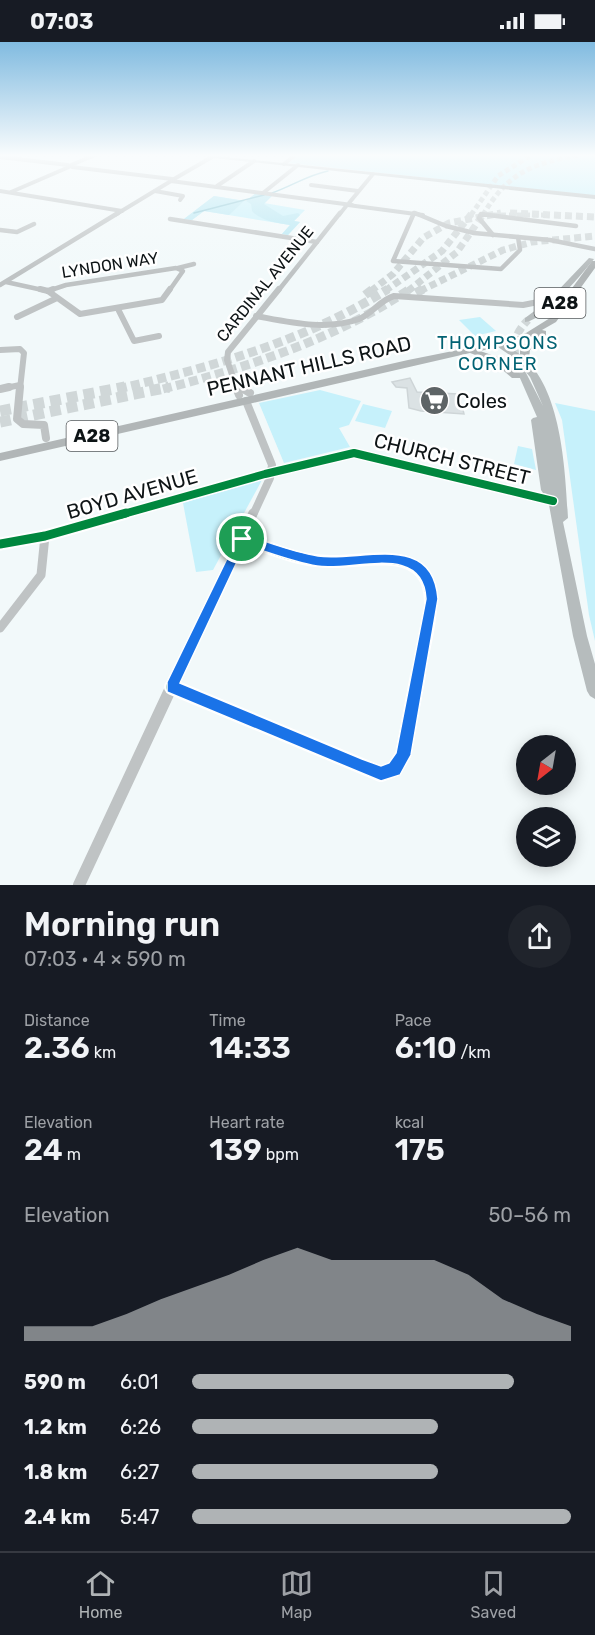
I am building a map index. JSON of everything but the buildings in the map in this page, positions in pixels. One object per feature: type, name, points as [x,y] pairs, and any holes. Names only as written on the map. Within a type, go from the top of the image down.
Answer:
[{"type":"highway","name":"A28","points":[[501,345],[545,327],[562,312],[594,255]]},
{"type":"highway","name":"PENNANT HILLS ROAD","points":[[0,449],[472,348],[516,333],[554,311],[594,255]]},
{"type":"highway","points":[[472,348],[520,369],[525,349],[542,334],[545,327]]},
{"type":"highway","points":[[472,348],[494,343],[501,345]]},
{"type":"highway","name":"PENNANT HILLS ROAD","points":[[0,458],[243,396]]},
{"type":"main road","points":[[571,194],[595,197]]},
{"type":"main road","points":[[528,320],[551,303],[594,255]]},
{"type":"main road","points":[[501,345],[520,369],[538,406],[548,436],[580,636],[595,691]]},
{"type":"street","points":[[18,194],[122,211]]},
{"type":"street","points":[[0,285],[149,194]]},
{"type":"street","points":[[176,194],[183,197],[180,200]]},
{"type":"street","points":[[277,194],[414,213],[430,217],[446,226],[494,235],[558,241],[594,255]]},
{"type":"street","name":"CARDINAL AVENUE","points":[[272,473],[272,465],[227,360],[228,352],[355,194]]},
{"type":"street","points":[[414,213],[391,261],[501,269],[520,250],[518,237]]},
{"type":"street","points":[[494,235],[479,218],[481,214],[576,226]]},
{"type":"street","points":[[170,219],[317,242]]},
{"type":"street","points":[[0,230],[17,232],[34,224]]},
{"type":"street","name":"LYNDON WAY","points":[[48,291],[66,285],[180,269],[193,265]]},
{"type":"street","name":"LYNDON WAY","points":[[6,282],[48,291],[80,314],[162,300],[180,269]]},
{"type":"street","points":[[256,316],[303,324],[331,324],[359,319],[384,298],[394,296],[523,305],[538,302],[539,297]]},
{"type":"street","points":[[17,317],[57,298]]},
{"type":"street","points":[[118,309],[134,341],[159,336]]},
{"type":"street","points":[[0,350],[13,348],[20,349],[24,353],[18,422],[44,425],[46,438]]},
{"type":"street","points":[[0,389],[20,385]]},
{"type":"street","name":"CHURCH STREET","points":[[272,473],[362,453],[557,502]]},
{"type":"street","points":[[79,885],[272,473]]},
{"type":"street","name":"BOYD AVENUE","points":[[0,544],[45,536],[272,473]]},
{"type":"street","points":[[0,628],[41,575],[45,536]]},
{"type":"street","points":[[172,687],[381,774],[394,769],[403,755],[432,599],[431,581],[421,568],[402,561],[382,558],[336,562],[316,561],[242,539]]},
{"type":"shaded area","points":[[254,194],[272,196],[264,204],[283,216],[298,213],[300,215],[294,221],[300,222],[288,235],[282,234],[290,225],[265,219],[252,211],[251,204],[246,201]]},
{"type":"shaded area","points":[[257,194],[264,203],[305,210],[294,221],[300,222],[288,235],[282,234],[290,225],[204,211],[192,220],[184,219],[214,196],[246,201]]},
{"type":"shaded area","points":[[214,196],[244,201],[229,215],[204,211],[192,220],[184,219]]},
{"type":"shaded area","points":[[480,317],[496,331],[475,336],[459,320]]},
{"type":"shaded area","points":[[320,390],[361,401],[349,425],[339,428],[350,447],[284,463],[259,403]]},
{"type":"shaded area","points":[[555,403],[595,411],[595,641],[589,615],[562,420]]},
{"type":"shaded area","points":[[363,404],[392,411],[385,428],[355,421]]},
{"type":"shaded area","points":[[518,446],[532,449],[536,470],[514,464]]},
{"type":"shaded area","points":[[262,480],[213,570],[196,572],[183,503]]},
{"type":"waterway","points":[[194,213],[264,195]]},
{"type":"tunnel","points":[[471,215],[485,194]]},
{"type":"tunnel","points":[[483,215],[497,194]]},
{"type":"tunnel","points":[[467,220],[472,213]]},
{"type":"tunnel","points":[[481,217],[484,213]]},
{"type":"tunnel","points":[[481,217],[501,213]]},
{"type":"tunnel","points":[[510,213],[595,217]]},
{"type":"tunnel","points":[[493,215],[544,215]]},
{"type":"tunnel","points":[[408,291],[457,252],[481,217]]},
{"type":"tunnel","points":[[467,220],[481,217]]},
{"type":"tunnel","points":[[371,291],[393,274],[423,238],[449,223],[467,220]]},
{"type":"tunnel","points":[[387,290],[442,251],[467,220]]},
{"type":"tunnel","points":[[420,291],[503,250],[532,242],[595,236]]},
{"type":"tunnel","points":[[365,295],[373,289]]},
{"type":"tunnel","points":[[163,389],[291,350],[352,323],[410,289]]},
{"type":"tunnel","points":[[416,293],[423,289]]},
{"type":"tunnel","points":[[118,389],[223,361],[291,338],[357,307],[387,290]]},
{"type":"tunnel","points":[[520,369],[515,355],[515,343],[519,331],[528,320]]},
{"type":"tunnel","points":[[0,411],[125,387]]},
{"type":"tunnel","points":[[0,422],[169,387]]},
{"type":"cycle path","points":[[0,544],[45,536],[265,474],[354,453],[553,501]]},
{"type":"cycle path","points":[[172,687],[381,774],[394,769],[403,755],[432,599],[428,580],[418,568],[405,561],[388,559],[318,561],[242,539]]},
{"type":"place","name":"Coles","points":[[435,401]]},
{"type":"district","name":"THOMPSONS CORNER","points":[[498,353]]},
{"type":"route","points":[[242,539],[316,561],[336,562],[382,558],[402,561],[421,568],[431,581],[432,599],[403,755],[394,769],[381,774],[362,767],[172,687],[242,539]]}]
